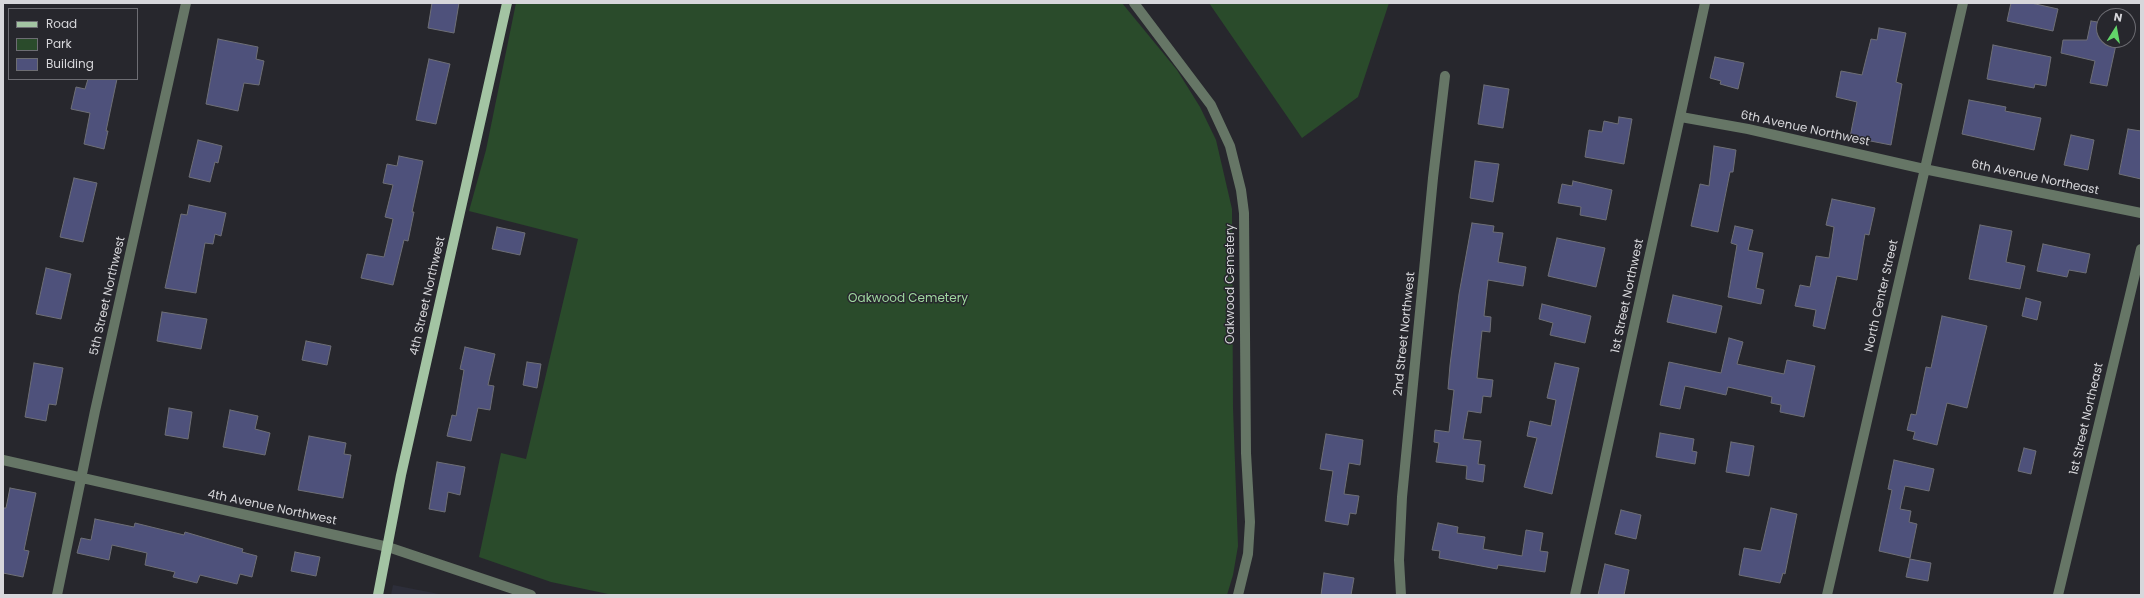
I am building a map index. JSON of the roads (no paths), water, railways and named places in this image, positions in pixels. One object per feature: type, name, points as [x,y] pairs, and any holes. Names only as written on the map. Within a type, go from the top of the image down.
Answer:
[{"type":"main road","name":"4th Street Northwest","points":[[378,595],[401,475],[507,3]]},
{"type":"street","name":"5th Street Northwest","points":[[57,595],[81,479],[186,3]]},
{"type":"street","name":"Oakwood Cemetery","points":[[1134,3],[1210,105],[1230,146],[1241,190],[1244,213],[1244,371],[1250,522],[1248,554],[1238,595]]},
{"type":"street","name":"1st Street Northwest","points":[[1575,595],[1705,3]]},
{"type":"street","name":"North Center Street","points":[[1827,595],[1963,3]]},
{"type":"street","name":"2nd Street Northwest","points":[[1401,595],[1398,560],[1402,497],[1432,185],[1445,76]]},
{"type":"street","name":"6th Avenue Northwest","points":[[1681,117],[1748,129],[1924,169]]},
{"type":"street","name":"6th Avenue Northeast","points":[[1924,169],[2141,213]]},
{"type":"street","name":"1st Street Northeast","points":[[2058,595],[2141,249]]},
{"type":"street","name":"4th Avenue Northwest","points":[[3,460],[81,479],[388,547],[531,595]]}]
